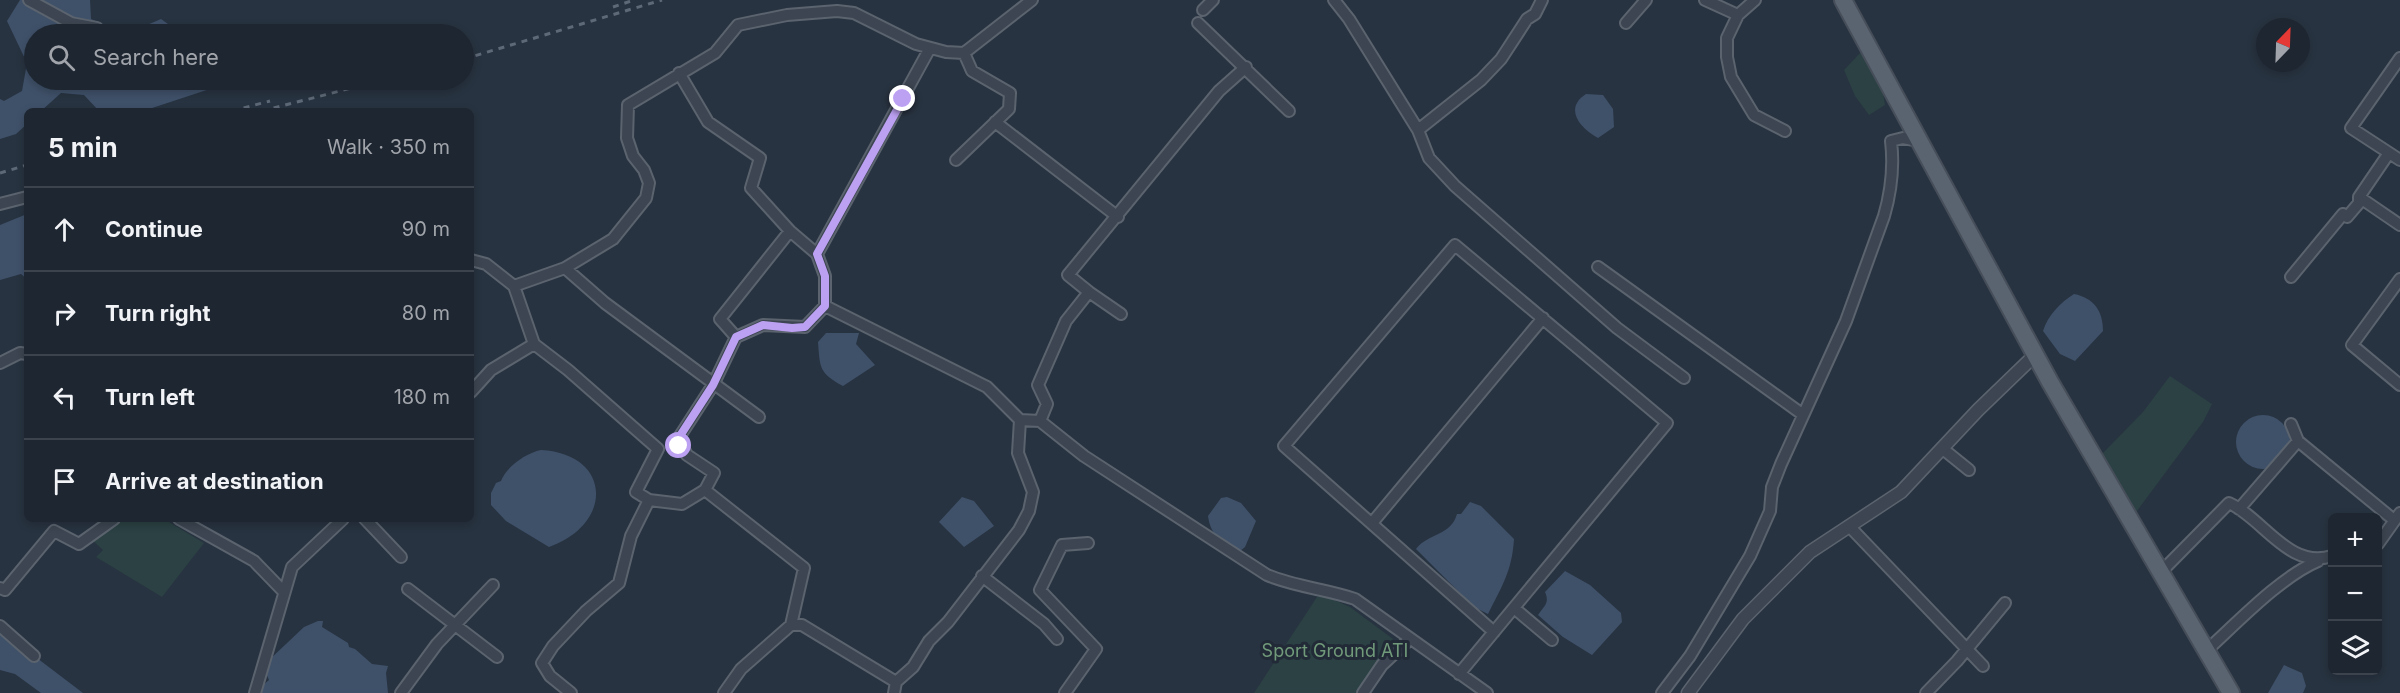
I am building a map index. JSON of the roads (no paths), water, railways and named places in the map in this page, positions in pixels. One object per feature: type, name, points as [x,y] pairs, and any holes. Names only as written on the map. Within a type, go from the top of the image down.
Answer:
[{"type":"main road","points":[[1843,0],[2035,355],[2205,652],[2231,693]]},
{"type":"street","points":[[29,0],[71,24]]},
{"type":"street","points":[[514,286],[565,268],[613,239],[646,198],[649,183],[644,171],[633,156],[627,138],[628,105],[716,53],[738,25],[787,15],[837,11],[854,13],[930,48],[964,53],[1032,0]]},
{"type":"street","points":[[1203,10],[1213,0]]},
{"type":"street","points":[[1334,0],[1349,19],[1418,130],[1429,158],[1455,186],[1617,328],[1684,378]]},
{"type":"street","points":[[1418,130],[1481,80],[1501,59],[1527,20],[1535,14],[1542,0]]},
{"type":"street","points":[[1626,23],[1646,0]]},
{"type":"street","points":[[1705,0],[1738,15]]},
{"type":"street","points":[[1755,0],[1738,15],[1727,38],[1727,57],[1731,77],[1754,115],[1785,131]]},
{"type":"street","points":[[1198,23],[1289,111]]},
{"type":"street","points":[[817,254],[930,48]]},
{"type":"street","points":[[956,160],[1009,109],[1010,93],[972,71],[964,53]]},
{"type":"street","points":[[2400,58],[2351,128],[2400,160]]},
{"type":"street","points":[[1121,314],[1068,275],[1118,217],[1219,91],[1246,67]]},
{"type":"street","points":[[474,261],[486,264],[514,286],[534,344],[568,369],[658,449],[636,492],[649,500],[682,504],[705,490],[714,473],[687,454],[678,439],[713,385],[736,337],[763,325],[805,327],[825,306],[825,276],[817,254],[790,231],[751,188],[760,158],[708,122],[679,73]]},
{"type":"street","points":[[995,122],[1118,217]]},
{"type":"street","points":[[1662,693],[1690,656],[1750,556],[1770,511],[1772,487],[1802,414],[1846,321],[1884,216],[1891,173],[1891,141],[1903,138],[1918,141]]},
{"type":"street","points":[[2291,277],[2343,214],[2347,217],[2359,202],[2359,197],[2389,153]]},
{"type":"street","points":[[2359,197],[2400,225]]},
{"type":"street","points":[[0,204],[24,198]]},
{"type":"street","points":[[736,337],[720,319],[790,231]]},
{"type":"street","points":[[1459,674],[1494,632],[1514,608],[1667,423],[1455,245],[1284,446],[1494,632]]},
{"type":"street","points":[[1598,267],[1802,414]]},
{"type":"street","points":[[565,268],[605,303],[759,417]]},
{"type":"street","points":[[2400,279],[2352,345],[2400,385]]},
{"type":"street","points":[[1041,421],[1047,404],[1038,385],[1066,321],[1089,292]]},
{"type":"street","points":[[825,306],[987,387],[1020,420],[1041,421],[1084,456],[1267,575],[1289,584],[1334,592],[1355,599],[1487,693]]},
{"type":"street","points":[[1372,523],[1543,318]]},
{"type":"street","points":[[474,389],[491,370],[534,344]]},
{"type":"street","points":[[0,363],[20,353],[24,354]]},
{"type":"street","points":[[1688,693],[1743,619],[1810,552],[1901,492],[1978,410],[2035,355]]},
{"type":"street","points":[[791,625],[802,626],[816,634],[895,688],[913,667],[928,641],[948,622],[1018,530],[1029,511],[1033,492],[1018,453],[1020,420]]},
{"type":"street","points":[[2291,424],[2298,441],[2397,516],[2382,538]]},
{"type":"street","points":[[2240,509],[2298,441]]},
{"type":"street","points":[[1943,449],[1969,470]]},
{"type":"street","points":[[705,490],[804,568],[791,625],[741,669],[724,693]]},
{"type":"street","points":[[571,693],[550,676],[542,663],[553,646],[586,610],[620,583],[631,536],[649,500]]},
{"type":"street","points":[[2160,573],[2229,503],[2295,552],[2327,560]]},
{"type":"street","points":[[2,591],[54,531],[79,544],[110,522]]},
{"type":"street","points":[[186,522],[254,561],[284,592]]},
{"type":"street","points":[[328,522],[334,527]]},
{"type":"street","points":[[255,693],[292,567],[340,522]]},
{"type":"street","points":[[368,522],[401,557]]},
{"type":"street","points":[[1849,526],[1983,666]]},
{"type":"street","points":[[1065,693],[1096,649],[1040,590],[1062,546],[1088,543]]},
{"type":"street","points":[[2205,652],[2303,567],[2327,560]]},
{"type":"street","points":[[982,576],[1044,624],[1058,639]]},
{"type":"street","points":[[401,693],[436,644],[494,585]]},
{"type":"street","points":[[408,590],[497,657]]},
{"type":"street","points":[[1926,693],[2005,603]]},
{"type":"street","points":[[1514,608],[1552,639]]},
{"type":"street","points":[[0,626],[34,656]]},
{"type":"street","points":[[1363,693],[1382,665],[1410,639]]},
{"type":"water","points":[[20,0],[90,0],[91,19],[103,24],[24,24],[24,57],[7,21]]},
{"type":"water","points":[[161,19],[168,24],[149,24]]},
{"type":"water","points":[[24,80],[24,90],[207,90],[152,108],[96,108],[84,95],[61,93],[44,108],[24,108],[24,127],[16,134],[0,139],[0,99],[4,101],[22,91]]},
{"type":"water","points":[[1586,94],[1603,95],[1613,109],[1614,127],[1598,138],[1585,129],[1575,111],[1579,100]]},
{"type":"water","points":[[24,215],[24,276],[21,274],[0,280],[0,225]]},
{"type":"water","points":[[2074,294],[2087,299],[2096,306],[2103,324],[2103,331],[2075,361],[2060,354],[2043,331],[2055,310]]},
{"type":"water","points":[[826,333],[859,333],[856,344],[875,365],[843,386],[835,381],[825,373],[820,364],[818,342]]},
{"type":"water","points":[[2263,415],[2273,417],[2282,423],[2288,432],[2290,442],[2288,452],[2282,461],[2273,467],[2263,469],[2253,467],[2244,461],[2238,452],[2236,442],[2238,432],[2244,423],[2253,417]]},
{"type":"water","points":[[541,450],[564,454],[581,464],[592,476],[596,491],[594,507],[585,523],[570,536],[549,547],[506,521],[491,505],[491,493],[496,483],[501,481],[517,461]]},
{"type":"water","points":[[962,497],[974,501],[994,526],[964,547],[939,522]]},
{"type":"water","points":[[1227,497],[1241,503],[1256,521],[1245,547],[1240,551],[1218,538],[1209,523],[1208,516],[1221,498]]},
{"type":"water","points":[[1470,502],[1481,506],[1514,539],[1509,569],[1488,614],[1474,607],[1416,549],[1427,540],[1445,531],[1457,514],[1461,514]]},
{"type":"water","points":[[1565,571],[1590,585],[1621,613],[1622,622],[1592,655],[1563,637],[1538,615],[1547,602],[1545,592]]},
{"type":"water","points":[[323,621],[322,627],[348,643],[349,647],[355,649],[372,664],[388,666],[386,673],[388,693],[261,693],[262,686],[269,680],[266,673],[268,661],[304,627]]},
{"type":"water","points":[[0,630],[83,693],[41,693],[15,674],[0,670]]},
{"type":"water","points":[[2284,665],[2302,673],[2306,686],[2303,693],[2268,693]]},
{"type":"railway","points":[[613,7],[634,0]]},
{"type":"railway","points":[[474,56],[662,0]]},
{"type":"railway","points":[[274,108],[344,90]]},
{"type":"railway","points":[[243,108],[270,101]]},
{"type":"railway","points":[[0,173],[24,166]]},
{"type":"park label","name":"Sport Ground ATI","points":[[1335,650]]}]
